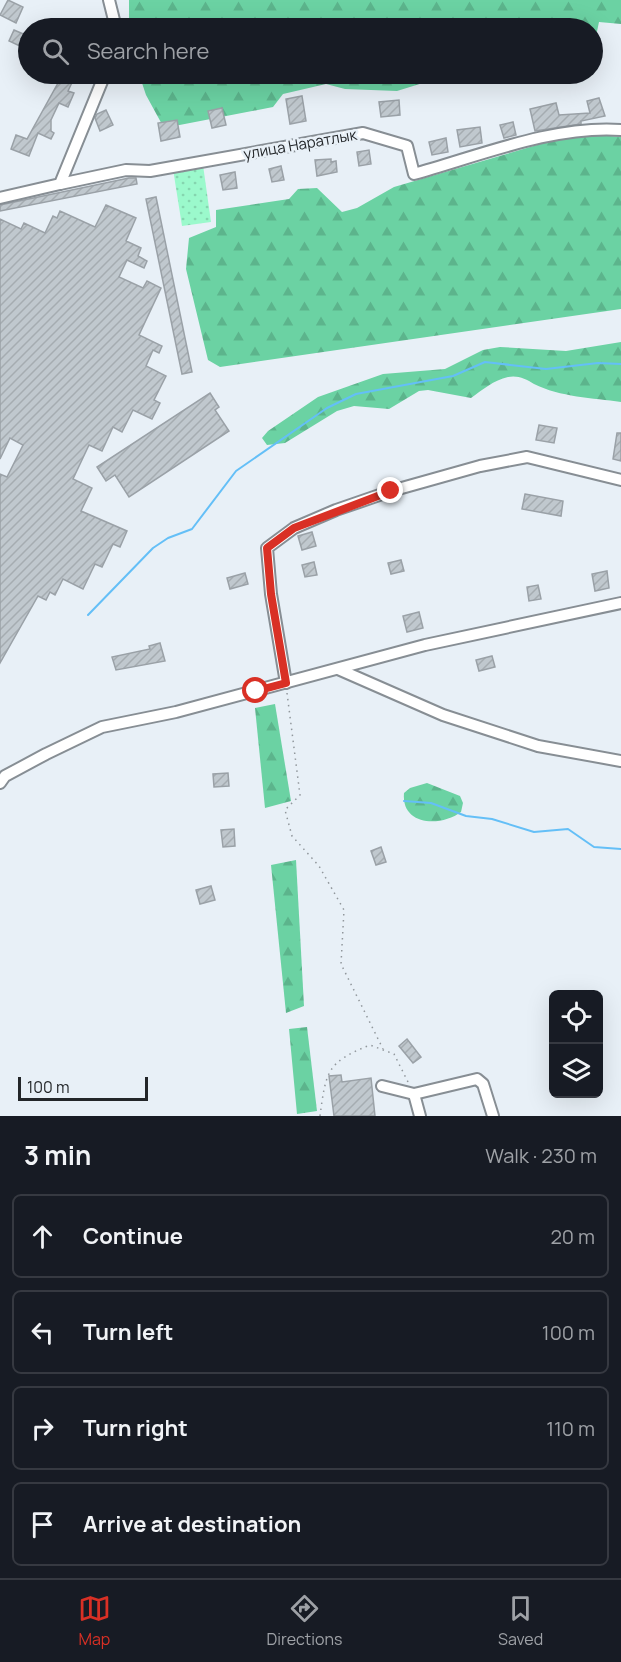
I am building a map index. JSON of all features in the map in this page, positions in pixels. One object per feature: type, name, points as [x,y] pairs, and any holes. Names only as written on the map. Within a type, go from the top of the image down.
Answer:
[{"type":"street","points":[[109,0],[114,18]]},
{"type":"street","points":[[60,184],[101,84]]},
{"type":"street","name":"улица Наратлык","points":[[0,198],[126,170],[150,171],[363,133],[407,146],[414,174],[578,130],[621,130]]},
{"type":"street","points":[[286,683],[271,594],[267,548],[294,528],[391,491],[480,466],[527,457],[621,480]]},
{"type":"street","points":[[0,783],[16,771],[102,727],[176,712],[426,645],[621,603]]},
{"type":"street","points":[[338,669],[464,722],[538,746],[621,761]]},
{"type":"street","points":[[382,1086],[414,1094],[477,1079],[483,1084],[493,1116]]},
{"type":"street","points":[[414,1094],[420,1116]]},
{"type":"path","points":[[286,683],[300,795],[285,810],[292,836],[319,866],[344,910],[341,964],[383,1050]]},
{"type":"path","points":[[320,1116],[325,1078],[342,1056],[370,1045],[394,1054],[414,1094]]},
{"type":"green space","points":[[129,0],[621,0],[621,24],[603,22],[603,18],[129,18]]},
{"type":"green space","points":[[142,84],[326,84],[283,94],[273,107],[164,128]]},
{"type":"green space","points":[[326,84],[420,84],[397,91],[345,89]]},
{"type":"green space","points":[[578,133],[621,137],[621,309],[220,367],[208,360],[186,269],[189,238],[216,227],[216,210],[289,199],[298,189],[317,188],[342,212],[357,208],[394,187]]},
{"type":"green space","points":[[203,165],[211,222],[182,226],[173,169]]},
{"type":"green space","points":[[621,342],[621,402],[566,394],[544,388],[522,378],[512,377],[493,383],[471,398],[428,390],[419,391],[389,409],[354,406],[337,411],[285,443],[267,445],[262,438],[268,431],[318,397],[383,374],[445,369],[483,350],[500,347],[566,351]]},
{"type":"green space","points":[[275,704],[291,801],[265,808],[255,708]]},
{"type":"green space","points":[[427,783],[460,796],[463,803],[461,812],[453,817],[433,821],[415,817],[409,812],[405,804],[404,793],[410,788]]},
{"type":"green space","points":[[296,860],[304,1006],[286,1013],[271,865]]},
{"type":"green space","points":[[307,1027],[317,1111],[297,1114],[289,1029]]},
{"type":"building","points":[[8,0],[23,7],[16,23],[0,15]]},
{"type":"building","points":[[14,30],[18,32],[18,45],[9,41]]},
{"type":"building","points":[[57,84],[71,84],[68,91],[74,93],[68,107],[59,103],[51,120],[51,131],[54,133],[51,139],[38,133],[29,156],[11,149],[16,135],[27,139]]},
{"type":"building","points":[[302,96],[306,121],[290,124],[286,99]]},
{"type":"building","points":[[599,98],[605,116],[581,121],[581,124],[535,131],[530,109],[556,103],[559,115],[590,113],[587,101]]},
{"type":"building","points":[[399,100],[400,115],[381,117],[379,102]]},
{"type":"building","points":[[222,108],[226,125],[212,128],[208,111]]},
{"type":"building","points":[[106,110],[113,125],[100,131],[95,118],[97,114]]},
{"type":"building","points":[[177,120],[180,137],[161,141],[158,123]]},
{"type":"building","points":[[513,122],[516,135],[504,138],[500,125]]},
{"type":"building","points":[[480,127],[482,143],[460,147],[457,130]]},
{"type":"building","points":[[446,138],[448,152],[432,155],[429,142]]},
{"type":"building","points":[[369,150],[371,164],[359,166],[357,152]]},
{"type":"building","points":[[331,159],[331,162],[336,161],[337,172],[317,176],[315,160]]},
{"type":"building","points":[[281,166],[284,180],[272,182],[269,169]]},
{"type":"building","points":[[235,172],[237,188],[223,190],[220,175]]},
{"type":"building","points":[[136,178],[137,184],[0,211],[0,205]]},
{"type":"building","points":[[156,197],[192,372],[182,374],[146,199]]},
{"type":"building","points":[[106,205],[136,218],[126,241],[141,248],[138,256],[147,261],[144,268],[127,260],[119,277],[143,288],[147,281],[161,288],[139,335],[162,346],[159,353],[153,350],[146,366],[166,376],[154,400],[160,403],[152,419],[133,410],[122,432],[113,427],[102,451],[89,445],[73,479],[92,488],[81,511],[127,531],[120,547],[113,544],[102,567],[95,564],[83,589],[63,579],[55,595],[50,592],[46,600],[38,596],[0,663],[0,474],[7,477],[23,445],[10,438],[0,459],[0,219],[21,229],[24,223],[45,233],[53,216],[57,218],[60,211],[95,227]]},
{"type":"building","points":[[210,393],[219,407],[215,410],[229,431],[129,497],[115,475],[106,481],[97,467]]},
{"type":"building","points":[[539,425],[557,428],[554,443],[536,440]]},
{"type":"building","points":[[617,433],[621,433],[621,461],[613,459]]},
{"type":"building","points":[[525,494],[563,501],[561,516],[522,509]]},
{"type":"building","points":[[312,532],[316,546],[302,550],[298,536]]},
{"type":"building","points":[[401,560],[404,571],[391,574],[388,563]]},
{"type":"building","points":[[314,562],[317,575],[305,577],[302,565]]},
{"type":"building","points":[[607,571],[609,588],[595,591],[592,574]]},
{"type":"building","points":[[245,573],[248,584],[230,589],[227,578]]},
{"type":"building","points":[[538,585],[541,599],[529,601],[527,587]]},
{"type":"building","points":[[419,612],[423,628],[407,632],[403,616]]},
{"type":"building","points":[[160,643],[165,661],[116,670],[112,657],[150,649],[149,646]]},
{"type":"building","points":[[492,656],[495,667],[479,671],[476,660]]},
{"type":"building","points":[[228,773],[229,786],[214,787],[213,774]]},
{"type":"building","points":[[234,829],[235,846],[223,847],[221,830]]},
{"type":"building","points":[[381,847],[386,862],[376,865],[371,851]]},
{"type":"building","points":[[211,886],[215,900],[200,904],[196,890]]},
{"type":"building","points":[[407,1039],[421,1057],[413,1063],[399,1046]]},
{"type":"building","points":[[341,1075],[342,1082],[371,1078],[375,1116],[334,1116],[329,1076]]},
{"type":"waterway","points":[[88,615],[153,548],[168,538],[192,529],[236,471],[327,408],[356,394],[453,376],[485,362],[546,369],[598,363],[621,364]]},
{"type":"waterway","points":[[404,801],[431,803],[466,816],[492,819],[534,832],[568,829],[594,847],[621,849]]},
{"type":"route","points":[[256,691],[286,683],[271,594],[267,548],[294,528],[336,510],[391,491]]}]
